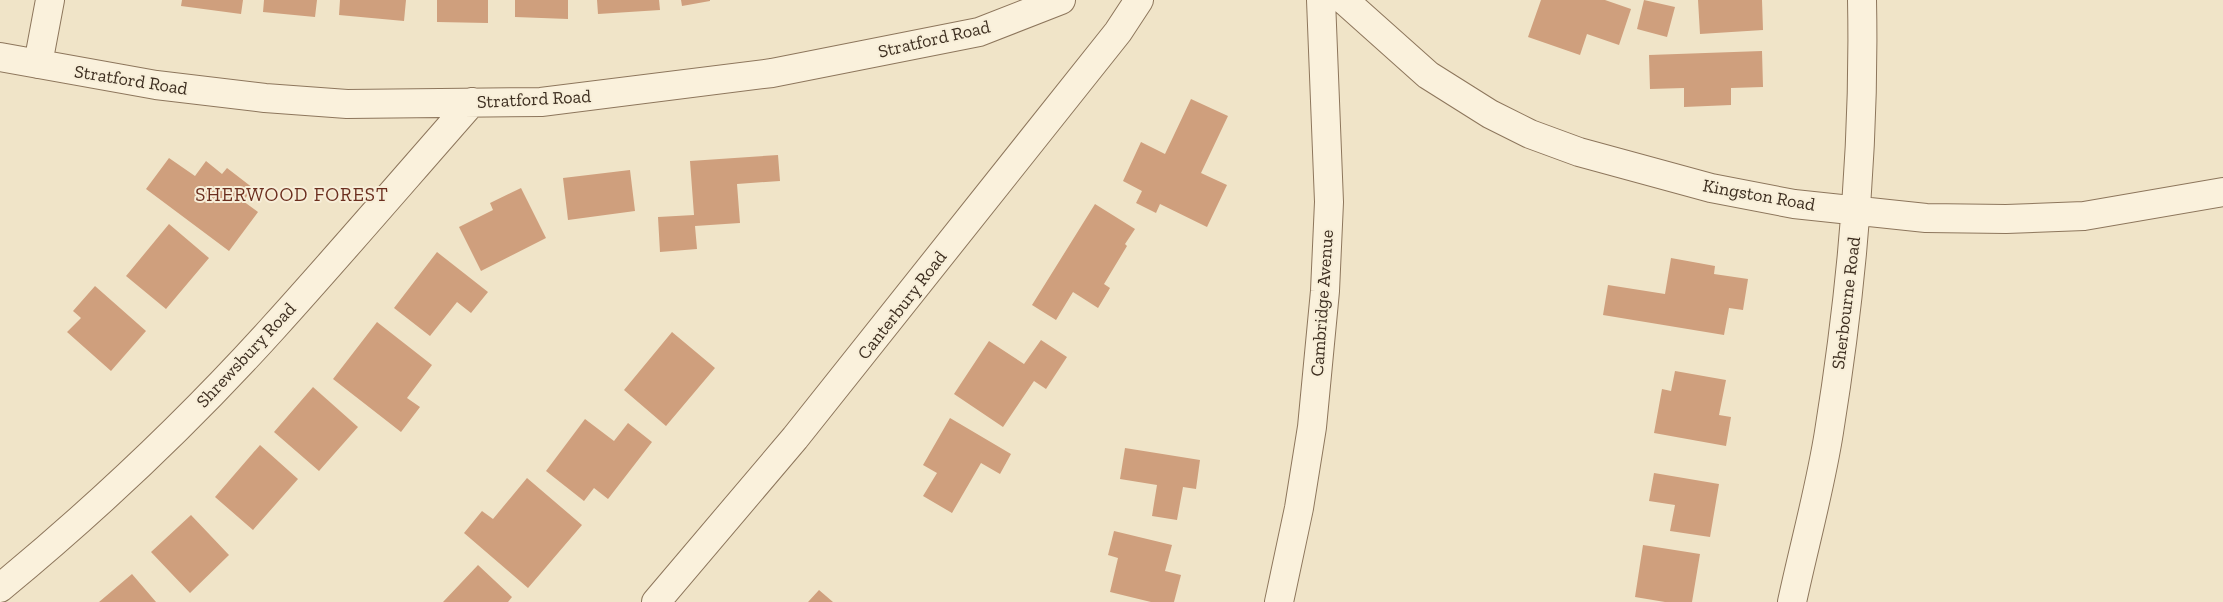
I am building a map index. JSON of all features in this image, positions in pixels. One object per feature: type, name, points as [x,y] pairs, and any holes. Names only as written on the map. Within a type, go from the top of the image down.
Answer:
[{"type":"street","points":[[38,64],[50,0]]},
{"type":"street","name":"Stratford Road","points":[[0,57],[156,85],[265,98],[347,104],[541,102],[772,73],[979,32],[1061,0]]},
{"type":"street","name":"Canterbury Road","points":[[656,602],[802,431],[1112,40],[1139,0]]},
{"type":"street","name":"Cambridge Avenue","points":[[1279,602],[1299,508],[1312,427],[1325,292],[1329,202],[1321,0]]},
{"type":"street","name":"Kingston Road","points":[[1344,0],[1428,74],[1490,114],[1530,134],[1579,152],[1711,188],[1794,204],[1926,218],[2006,219],[2084,216],[2223,192]]},
{"type":"street","name":"Sherbourne Road","points":[[1792,602],[1829,434],[1851,275],[1862,134],[1862,0]]},
{"type":"street","name":"Shrewsbury Road","points":[[0,588],[108,493],[187,417],[273,328],[472,102]]},
{"type":"building","points":[[182,0],[243,0],[241,14],[181,6]]},
{"type":"building","points":[[264,0],[317,0],[315,17],[263,12]]},
{"type":"building","points":[[340,0],[406,0],[404,21],[339,15]]},
{"type":"building","points":[[437,0],[488,0],[488,23],[437,22]]},
{"type":"building","points":[[515,0],[568,0],[568,19],[515,17]]},
{"type":"building","points":[[597,0],[659,0],[660,10],[598,14]]},
{"type":"building","points":[[681,0],[710,0],[710,1],[682,6]]},
{"type":"building","points":[[1541,0],[1605,0],[1631,9],[1619,45],[1587,34],[1580,55],[1528,37]]},
{"type":"building","points":[[1644,0],[1675,7],[1667,37],[1637,29]]},
{"type":"building","points":[[1698,0],[1762,0],[1763,30],[1700,34]]},
{"type":"building","points":[[1762,51],[1763,87],[1731,88],[1731,105],[1684,107],[1684,88],[1650,89],[1649,55]]},
{"type":"building","points":[[1191,99],[1228,116],[1201,173],[1227,185],[1207,227],[1160,204],[1156,213],[1136,203],[1142,191],[1123,181],[1141,142],[1165,154]]},
{"type":"building","points":[[778,155],[780,181],[737,184],[740,223],[695,226],[697,249],[660,252],[658,217],[694,215],[690,161]]},
{"type":"building","points":[[169,158],[195,176],[206,161],[222,174],[227,168],[253,188],[243,201],[258,212],[229,251],[146,189]]},
{"type":"building","points":[[630,170],[635,211],[568,220],[563,178]]},
{"type":"building","points":[[521,188],[546,238],[481,271],[459,227],[493,210],[490,203]]},
{"type":"building","points":[[1095,204],[1135,229],[1104,284],[1110,288],[1098,308],[1073,292],[1056,320],[1032,305]]},
{"type":"building","points":[[169,224],[209,258],[166,309],[126,276]]},
{"type":"building","points":[[437,252],[488,292],[471,313],[457,302],[430,336],[394,308]]},
{"type":"building","points":[[1671,258],[1715,266],[1714,274],[1748,279],[1743,310],[1729,308],[1724,335],[1603,315],[1608,285],[1665,294]]},
{"type":"building","points":[[95,286],[146,331],[111,371],[67,332],[81,318],[73,311]]},
{"type":"building","points":[[377,322],[432,365],[407,398],[420,407],[401,432],[333,379]]},
{"type":"building","points":[[672,332],[715,368],[666,426],[624,390]]},
{"type":"building","points":[[1041,340],[1067,357],[1046,389],[1034,381],[1003,427],[954,394],[989,341],[1024,364]]},
{"type":"building","points":[[1675,371],[1726,380],[1719,415],[1731,417],[1726,446],[1654,433],[1662,389],[1671,391]]},
{"type":"building","points":[[313,387],[358,427],[319,471],[274,432]]},
{"type":"building","points":[[950,418],[1011,454],[1000,474],[981,463],[952,513],[923,496],[937,473],[923,465]]},
{"type":"building","points":[[585,419],[614,441],[628,423],[652,442],[608,499],[594,488],[584,501],[546,471]]},
{"type":"building","points":[[260,445],[298,479],[253,530],[215,497]]},
{"type":"building","points":[[1125,448],[1200,460],[1196,489],[1183,487],[1177,520],[1152,516],[1157,485],[1120,479]]},
{"type":"building","points":[[1654,473],[1719,484],[1710,537],[1670,531],[1675,505],[1649,501]]},
{"type":"building","points":[[527,478],[582,525],[528,588],[464,533],[482,511],[493,519]]},
{"type":"building","points":[[191,515],[229,555],[190,593],[151,552]]},
{"type":"building","points":[[1114,531],[1172,545],[1165,571],[1181,575],[1174,602],[1151,602],[1110,592],[1118,558],[1108,555]]},
{"type":"building","points":[[1643,545],[1700,554],[1692,602],[1665,602],[1635,597]]},
{"type":"building","points":[[478,565],[512,597],[508,602],[443,602]]},
{"type":"building","points":[[132,574],[156,602],[99,602]]},
{"type":"building","points":[[819,590],[833,602],[808,602]]},
{"type":"district","name":"SHERWOOD FOREST","points":[[292,194]]}]
